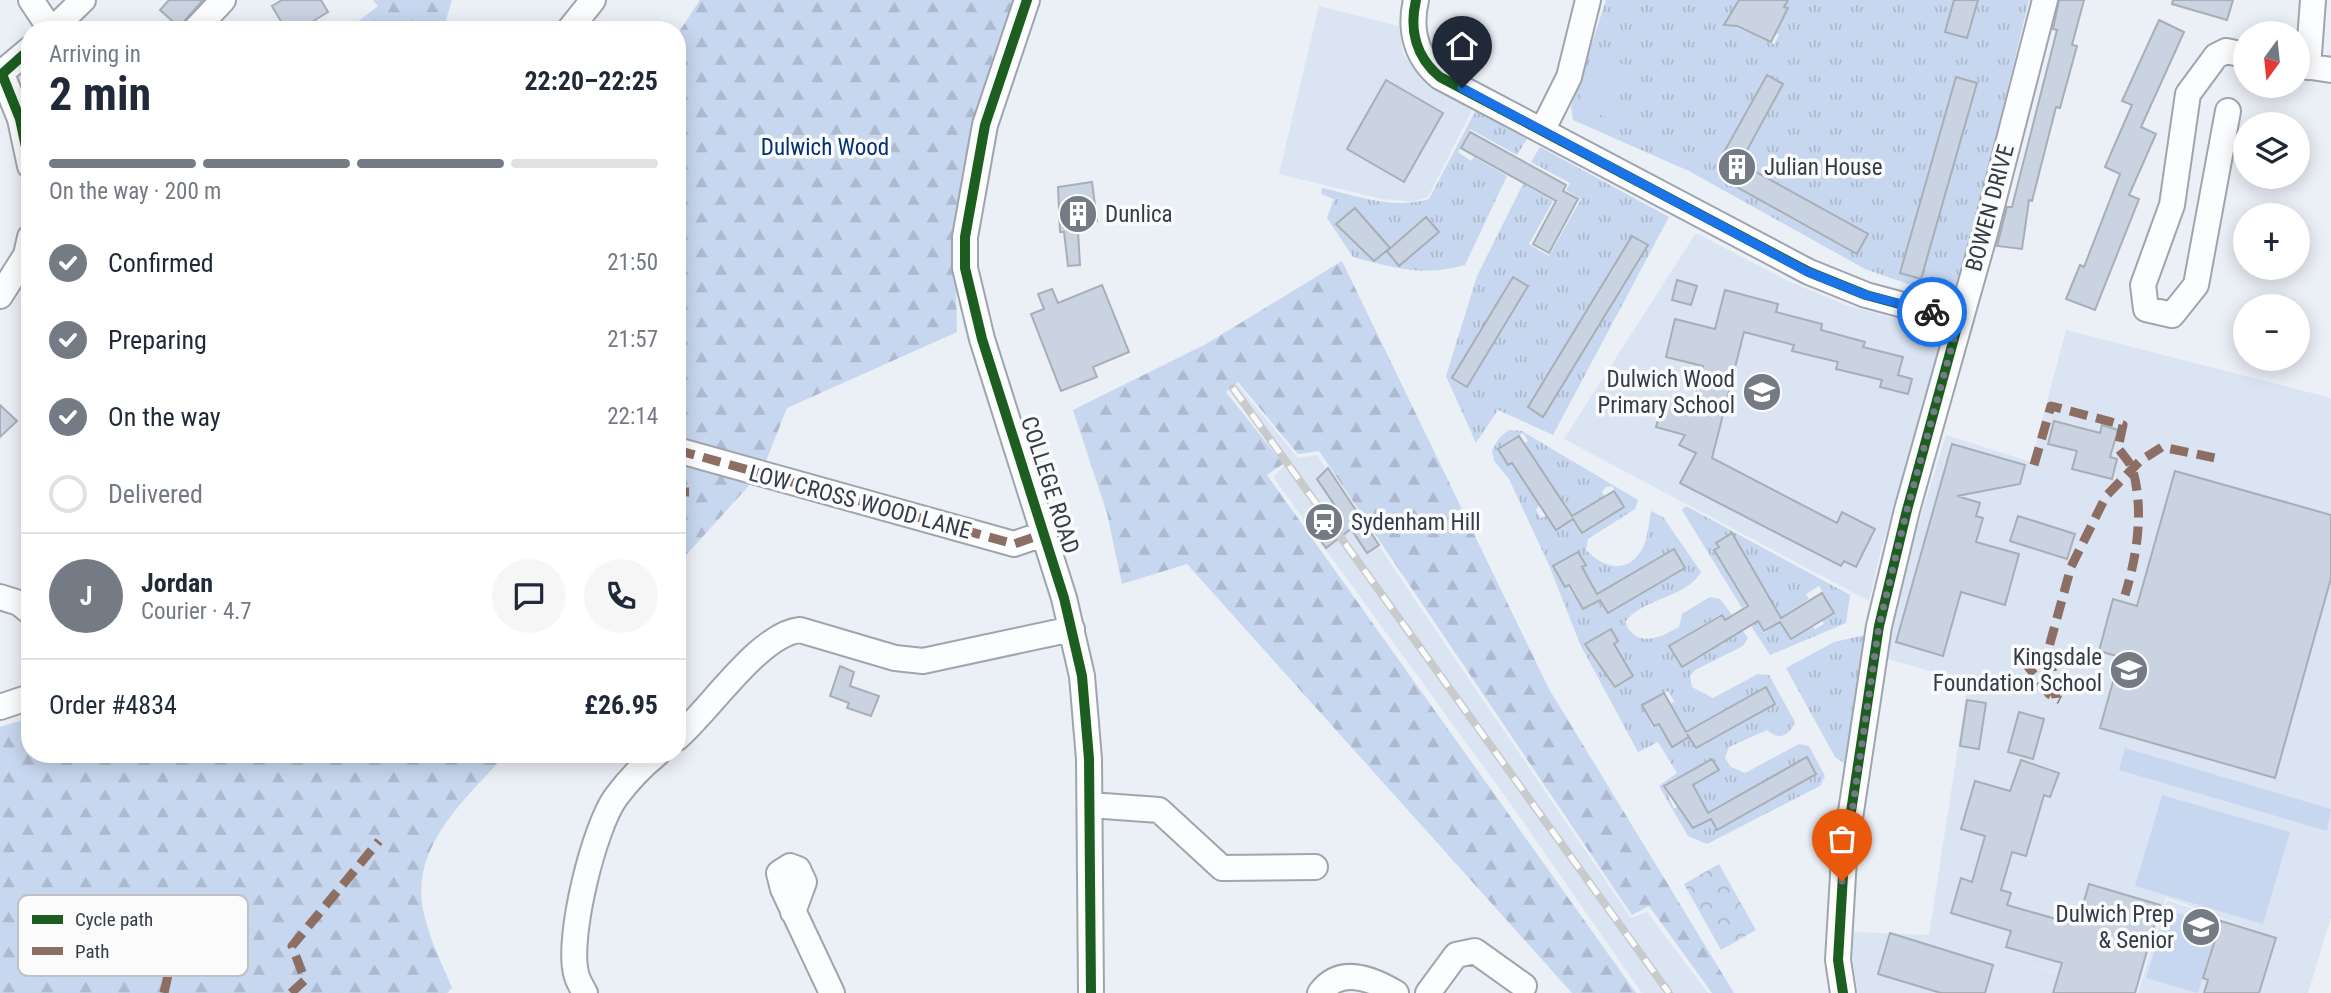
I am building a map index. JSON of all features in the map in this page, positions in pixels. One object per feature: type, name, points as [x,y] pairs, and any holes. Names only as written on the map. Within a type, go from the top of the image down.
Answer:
[{"type":"street","points":[[31,0],[45,21]]},
{"type":"street","points":[[61,21],[83,0]]},
{"type":"street","points":[[203,21],[223,0]]},
{"type":"street","points":[[576,21],[593,0]]},
{"type":"street","name":"COLLEGE ROAD","points":[[1027,0],[985,125],[965,237],[965,268],[982,339],[1072,629],[1087,717],[1091,993]]},
{"type":"street","points":[[1416,0],[1412,15],[1414,36],[1426,65],[1440,77],[1808,272],[1866,295],[1959,320]]},
{"type":"street","points":[[1542,131],[1569,77],[1588,0]]},
{"type":"street","name":"BOWEN DRIVE","points":[[1843,993],[1838,960],[1843,858],[1879,626],[1907,510],[1985,233],[2045,0]]},
{"type":"street","points":[[2312,67],[2313,0]]},
{"type":"street","points":[[2228,111],[2196,285],[2172,316],[2146,309],[2143,285],[2172,205],[2188,94],[2216,56],[2226,51],[2233,52]]},
{"type":"street","points":[[21,57],[1,74],[21,124]]},
{"type":"street","points":[[0,296],[21,263]]},
{"type":"street","name":"LOW CROSS WOOD LANE","points":[[686,453],[1014,544],[1043,534]]},
{"type":"street","points":[[0,597],[21,605]]},
{"type":"street","points":[[686,730],[711,707],[762,649],[788,631],[800,630],[894,657],[923,661],[1072,629]]},
{"type":"street","points":[[0,707],[21,700]]},
{"type":"street","points":[[585,993],[576,974],[574,948],[583,889],[615,799],[649,763]]},
{"type":"street","points":[[1090,805],[1159,810],[1222,868],[1315,867]]},
{"type":"street","points":[[793,912],[832,993]]},
{"type":"street","points":[[1428,993],[1456,955],[1475,951],[1524,986]]},
{"type":"street","points":[[1320,993],[1331,980],[1352,976],[1379,983],[1396,993]]},
{"type":"shaded area","points":[[1319,6],[1399,26],[1403,54],[1424,80],[1472,110],[1428,197],[1413,202],[1382,199],[1279,174]]},
{"type":"shaded area","name":"Dulwich Wood Primary School","points":[[1696,233],[1788,281],[1848,306],[1927,327],[1943,344],[1881,550],[1869,601],[1564,439]]},
{"type":"shaded area","name":"Kingsdale Foundation School","points":[[2066,330],[2331,398],[2331,917],[2308,993],[2138,993],[2167,900],[2263,933],[2166,897],[2136,993],[2126,993],[1997,955],[2120,993],[1858,993],[1853,964],[1852,932],[1929,935],[1968,682],[1885,658],[1900,584],[1946,435],[2031,462]]},
{"type":"shaded area","points":[[1237,384],[1298,458],[1317,455],[1631,918],[1647,912],[1708,993],[1642,993],[1510,803],[1273,477],[1285,465],[1229,391]]},
{"type":"green space","points":[[373,0],[452,0],[446,21],[359,21],[378,6]]},
{"type":"green space","name":"Dulwich Wood","points":[[700,0],[1014,0],[955,244],[957,332],[787,408],[764,466],[686,441],[686,21]]},
{"type":"green space","points":[[1606,0],[1741,0],[1738,10],[1728,18],[1730,25],[1774,44],[1779,35],[1769,30],[1788,8],[1784,7],[1788,0],[1954,0],[1945,32],[1967,38],[1978,0],[2029,0],[1956,301],[1865,269],[1689,171],[1573,120],[1571,107]],"holes":[[[1956,77],[1977,83],[1900,273],[1900,272]],[[1783,84],[1740,163],[1857,253],[1728,183],[1735,170],[1719,161]]]},
{"type":"green space","points":[[1596,55],[1629,67],[1611,119],[1577,107]]},
{"type":"green space","points":[[1476,110],[1527,139],[1517,155],[1470,129],[1458,152],[1471,161],[1474,157],[1507,176],[1465,265],[1422,271],[1396,268],[1353,257],[1327,218],[1334,199],[1321,194],[1322,188],[1389,202],[1429,199]],"holes":[[[1355,208],[1390,248],[1426,217],[1400,266],[1386,251],[1374,261],[1336,224]]]},
{"type":"green space","points":[[1540,147],[1669,217],[1553,435],[1498,410],[1476,443],[1446,376],[1477,276],[1523,184],[1553,201],[1529,244],[1549,256],[1581,199],[1566,190],[1570,183],[1531,162]],"holes":[[[1633,236],[1647,245],[1543,416],[1528,407]],[[1512,278],[1528,287],[1467,387],[1452,377]]]},
{"type":"green space","points":[[1342,261],[1549,689],[1734,993],[1712,993],[1649,906],[1632,915],[1319,451],[1298,454],[1238,382],[1226,392],[1283,464],[1267,475],[1636,993],[1572,993],[1187,564],[1122,584],[1107,513],[1073,410],[1206,344]]},
{"type":"green space","points":[[1509,430],[1522,431],[1638,500],[1635,509],[1588,539],[1586,550],[1600,561],[1615,566],[1630,563],[1644,545],[1651,511],[1663,517],[1701,572],[1685,588],[1643,607],[1625,622],[1635,636],[1649,639],[1679,627],[1682,614],[1710,597],[1720,599],[1732,615],[1725,619],[1721,614],[1668,646],[1681,667],[1736,635],[1741,628],[1748,638],[1743,646],[1695,670],[1690,676],[1692,687],[1713,698],[1758,674],[1769,675],[1795,722],[1787,734],[1780,736],[1767,730],[1729,747],[1725,758],[1731,767],[1745,773],[1799,744],[1809,746],[1825,776],[1820,786],[1707,844],[1688,836],[1659,786],[1677,773],[1658,742],[1638,752],[1580,644],[1549,565],[1509,479],[1494,461],[1492,450],[1500,437]],"holes":[[[1523,433],[1528,441],[1524,444],[1572,516],[1605,497],[1602,492],[1606,487],[1612,486],[1624,507],[1582,533],[1573,519],[1556,530],[1547,515],[1541,518],[1536,510],[1540,504],[1530,487],[1527,488],[1512,463],[1508,465],[1498,449]],[[1674,549],[1685,568],[1608,613],[1600,600],[1583,609],[1553,566],[1578,552],[1585,564],[1582,567],[1597,594]],[[1611,629],[1618,641],[1598,665],[1586,644]],[[1765,688],[1775,704],[1696,748],[1689,737],[1672,746],[1659,724],[1652,727],[1643,704],[1668,691],[1674,701],[1671,704],[1686,732]],[[1807,757],[1816,774],[1717,830],[1711,819],[1693,828],[1680,805],[1674,809],[1664,786],[1691,771],[1693,785],[1708,813]]]},
{"type":"green space","points":[[686,460],[754,480],[686,555]]},
{"type":"green space","points":[[1686,506],[1850,595],[1846,623],[1770,655],[1749,623],[1755,619],[1764,633],[1780,622],[1790,639],[1812,626],[1815,629],[1824,624],[1822,620],[1835,613],[1819,586],[1806,594],[1809,599],[1781,617],[1732,532],[1716,542],[1718,546],[1713,550],[1746,605],[1742,608],[1682,510]]},
{"type":"green space","points":[[1865,635],[1851,755],[1844,763],[1835,757],[1786,668],[1834,642]]},
{"type":"green space","points":[[21,721],[21,763],[498,763],[457,808],[443,828],[431,848],[424,870],[421,893],[425,918],[452,988],[447,993],[0,993],[0,727]]},
{"type":"green space","points":[[2125,748],[2331,809],[2327,831],[2119,770]]},
{"type":"green space","points":[[2162,795],[2290,832],[2263,924],[2135,886]]},
{"type":"green space","points":[[1719,864],[1756,930],[1721,950],[1684,884]]},
{"type":"green space","points":[[2167,910],[2218,925],[2198,993],[2146,978]]},
{"type":"building","points":[[169,0],[203,0],[184,21],[172,21],[160,10]]},
{"type":"building","points":[[282,0],[321,0],[328,12],[314,21],[281,21],[272,6]]},
{"type":"building","points":[[1739,0],[1788,0],[1784,7],[1788,8],[1771,42],[1737,26],[1724,25]]},
{"type":"building","points":[[1954,0],[1978,0],[1967,38],[1945,32]]},
{"type":"building","points":[[2059,0],[2084,0],[2072,45],[2077,46],[2060,108],[2056,107],[2032,201],[2029,200],[2022,249],[1997,246],[2007,207],[2012,207],[2057,30],[2053,29]]},
{"type":"building","points":[[2173,0],[2233,0],[2227,20],[2172,4]]},
{"type":"building","points":[[2159,20],[2184,32],[2141,127],[2156,134],[2129,195],[2139,199],[2095,310],[2066,299],[2080,265],[2084,267],[2120,174],[2105,167],[2132,105],[2122,101]]},
{"type":"building","name":"Julian House","points":[[1767,75],[1783,84],[1740,163],[1868,234],[1857,254],[1728,182],[1735,170],[1719,161]]},
{"type":"building","points":[[1956,77],[1977,83],[1921,279],[1900,273]]},
{"type":"building","points":[[1386,80],[1443,113],[1404,182],[1347,149]]},
{"type":"building","points":[[1470,132],[1566,185],[1563,191],[1578,199],[1549,253],[1533,244],[1556,201],[1461,148]]},
{"type":"building","name":"Dunlica","points":[[1092,182],[1097,221],[1091,221],[1078,231],[1080,265],[1068,266],[1064,232],[1060,232],[1058,187]]},
{"type":"building","points":[[1355,208],[1390,248],[1374,261],[1336,224]]},
{"type":"building","points":[[1426,217],[1439,232],[1399,266],[1387,251]]},
{"type":"building","points":[[1632,236],[1648,245],[1543,417],[1528,407]]},
{"type":"building","points":[[1513,277],[1528,286],[1467,387],[1452,378]]},
{"type":"building","points":[[1677,280],[1697,286],[1691,305],[1672,300]]},
{"type":"building","points":[[1102,285],[1129,352],[1093,367],[1097,377],[1061,391],[1031,314],[1044,309],[1038,294],[1052,289],[1058,303]]},
{"type":"building","points":[[1725,290],[1778,304],[1776,312],[1822,324],[1821,330],[1865,342],[1863,347],[1903,357],[1898,375],[1912,379],[1908,394],[1880,387],[1882,380],[1836,369],[1838,362],[1792,351],[1794,345],[1744,332],[1712,458],[1837,523],[1842,512],[1875,529],[1856,567],[1844,561],[1841,566],[1680,483],[1696,453],[1679,445],[1685,435],[1656,427],[1664,399],[1693,407],[1703,366],[1666,357],[1675,319],[1715,329]]},
{"type":"building","points":[[0,405],[17,421],[0,437]]},
{"type":"building","points":[[2054,421],[2100,433],[2102,425],[2118,430],[2110,457],[2117,459],[2112,479],[2072,469],[2077,451],[2048,444]]},
{"type":"building","points":[[1519,436],[1572,516],[1614,491],[1624,507],[1582,533],[1573,519],[1556,530],[1512,463],[1508,465],[1498,449]]},
{"type":"building","points":[[1952,444],[2025,465],[2020,484],[1957,496],[1980,503],[1976,516],[1983,518],[1976,542],[2019,554],[2005,605],[1961,592],[1943,656],[1896,642]]},
{"type":"building","points":[[1328,468],[1379,545],[1367,553],[1351,529],[1326,548],[1317,536],[1342,516],[1317,479]]},
{"type":"building","points":[[2175,471],[2331,515],[2331,578],[2275,778],[2100,728],[2120,657],[2099,651],[2113,599],[2137,606]]},
{"type":"building","points":[[2018,516],[2075,534],[2067,559],[2010,541]]},
{"type":"building","points":[[1732,533],[1781,618],[1822,593],[1834,613],[1791,639],[1780,622],[1764,631],[1758,621],[1682,667],[1669,646],[1722,615],[1725,620],[1748,606],[1714,550],[1719,547],[1716,543]]},
{"type":"building","points":[[1674,549],[1685,568],[1608,613],[1600,600],[1583,609],[1569,585],[1565,587],[1553,566],[1578,552],[1586,565],[1582,567],[1597,594]]},
{"type":"building","points":[[1611,629],[1618,641],[1614,644],[1633,676],[1615,687],[1585,644]]},
{"type":"building","points":[[840,666],[854,672],[850,686],[879,696],[871,716],[847,708],[849,703],[830,696]]},
{"type":"building","points":[[1766,687],[1775,704],[1696,748],[1689,737],[1672,747],[1659,724],[1654,726],[1642,705],[1664,693],[1686,732]]},
{"type":"building","points":[[1967,700],[1986,703],[1979,749],[1960,746]]},
{"type":"building","points":[[2019,712],[2044,719],[2033,759],[2008,752]]},
{"type":"building","points":[[1807,757],[1816,774],[1717,830],[1711,819],[1693,828],[1664,786],[1712,759],[1719,770],[1693,785],[1708,813]]},
{"type":"building","points":[[2021,760],[2059,773],[2050,797],[2044,795],[2026,856],[2012,852],[2001,890],[2011,893],[2007,905],[2077,925],[2089,884],[2160,905],[2135,993],[2053,993],[2062,963],[2006,947],[2011,931],[1951,913],[1961,878],[1972,882],[1985,836],[1961,829],[1975,781],[2010,791]]},
{"type":"building","points":[[2221,921],[2276,938],[2259,993],[2204,993],[2208,980],[2203,978]]},
{"type":"building","points":[[1890,933],[1993,965],[1985,993],[1941,993],[1878,974]]},
{"type":"railway","points":[[1233,388],[1669,993]]},
{"type":"marked path","points":[[2034,465],[2051,406],[2123,425],[2118,448],[2133,471],[2138,502],[2136,549],[2125,595]]},
{"type":"marked path","points":[[2056,698],[2049,647],[2071,567],[2106,496],[2140,461],[2162,447],[2220,459]]},
{"type":"marked path","points":[[686,453],[1014,544],[1043,534]]},
{"type":"marked path","points":[[2023,660],[2049,694],[2060,700]]},
{"type":"marked path","points":[[291,993],[305,980],[292,946],[379,841]]},
{"type":"marked path","points":[[164,993],[168,976]]},
{"type":"cycle path","points":[[1027,0],[985,125],[965,237],[965,268],[982,339],[1064,598],[1082,676],[1089,759],[1091,993]]},
{"type":"cycle path","points":[[1416,0],[1413,22],[1416,42],[1425,61],[1440,77],[1809,272],[1866,295],[1959,320],[1907,510],[1879,626],[1844,858],[1838,960],[1843,993]]},
{"type":"cycle path","points":[[21,57],[2,74],[21,124]]},
{"type":"way so far","points":[[1842,881],[1843,858],[1879,626],[1907,510],[1959,320],[1932,312]]},
{"type":"place","name":"Julian House","points":[[1737,167]]},
{"type":"place","name":"Dunlica","points":[[1078,214]]},
{"type":"place","name":"Dulwich Wood Primary School","points":[[1762,392]]},
{"type":"place","name":"Sydenham Hill","points":[[1324,522]]},
{"type":"place","name":"Kingsdale Foundation School","points":[[2129,670]]},
{"type":"place","name":"Dulwich Prep & Senior","points":[[2201,927]]},
{"type":"route","points":[[1462,88],[1808,272],[1866,295],[1932,312]]}]
